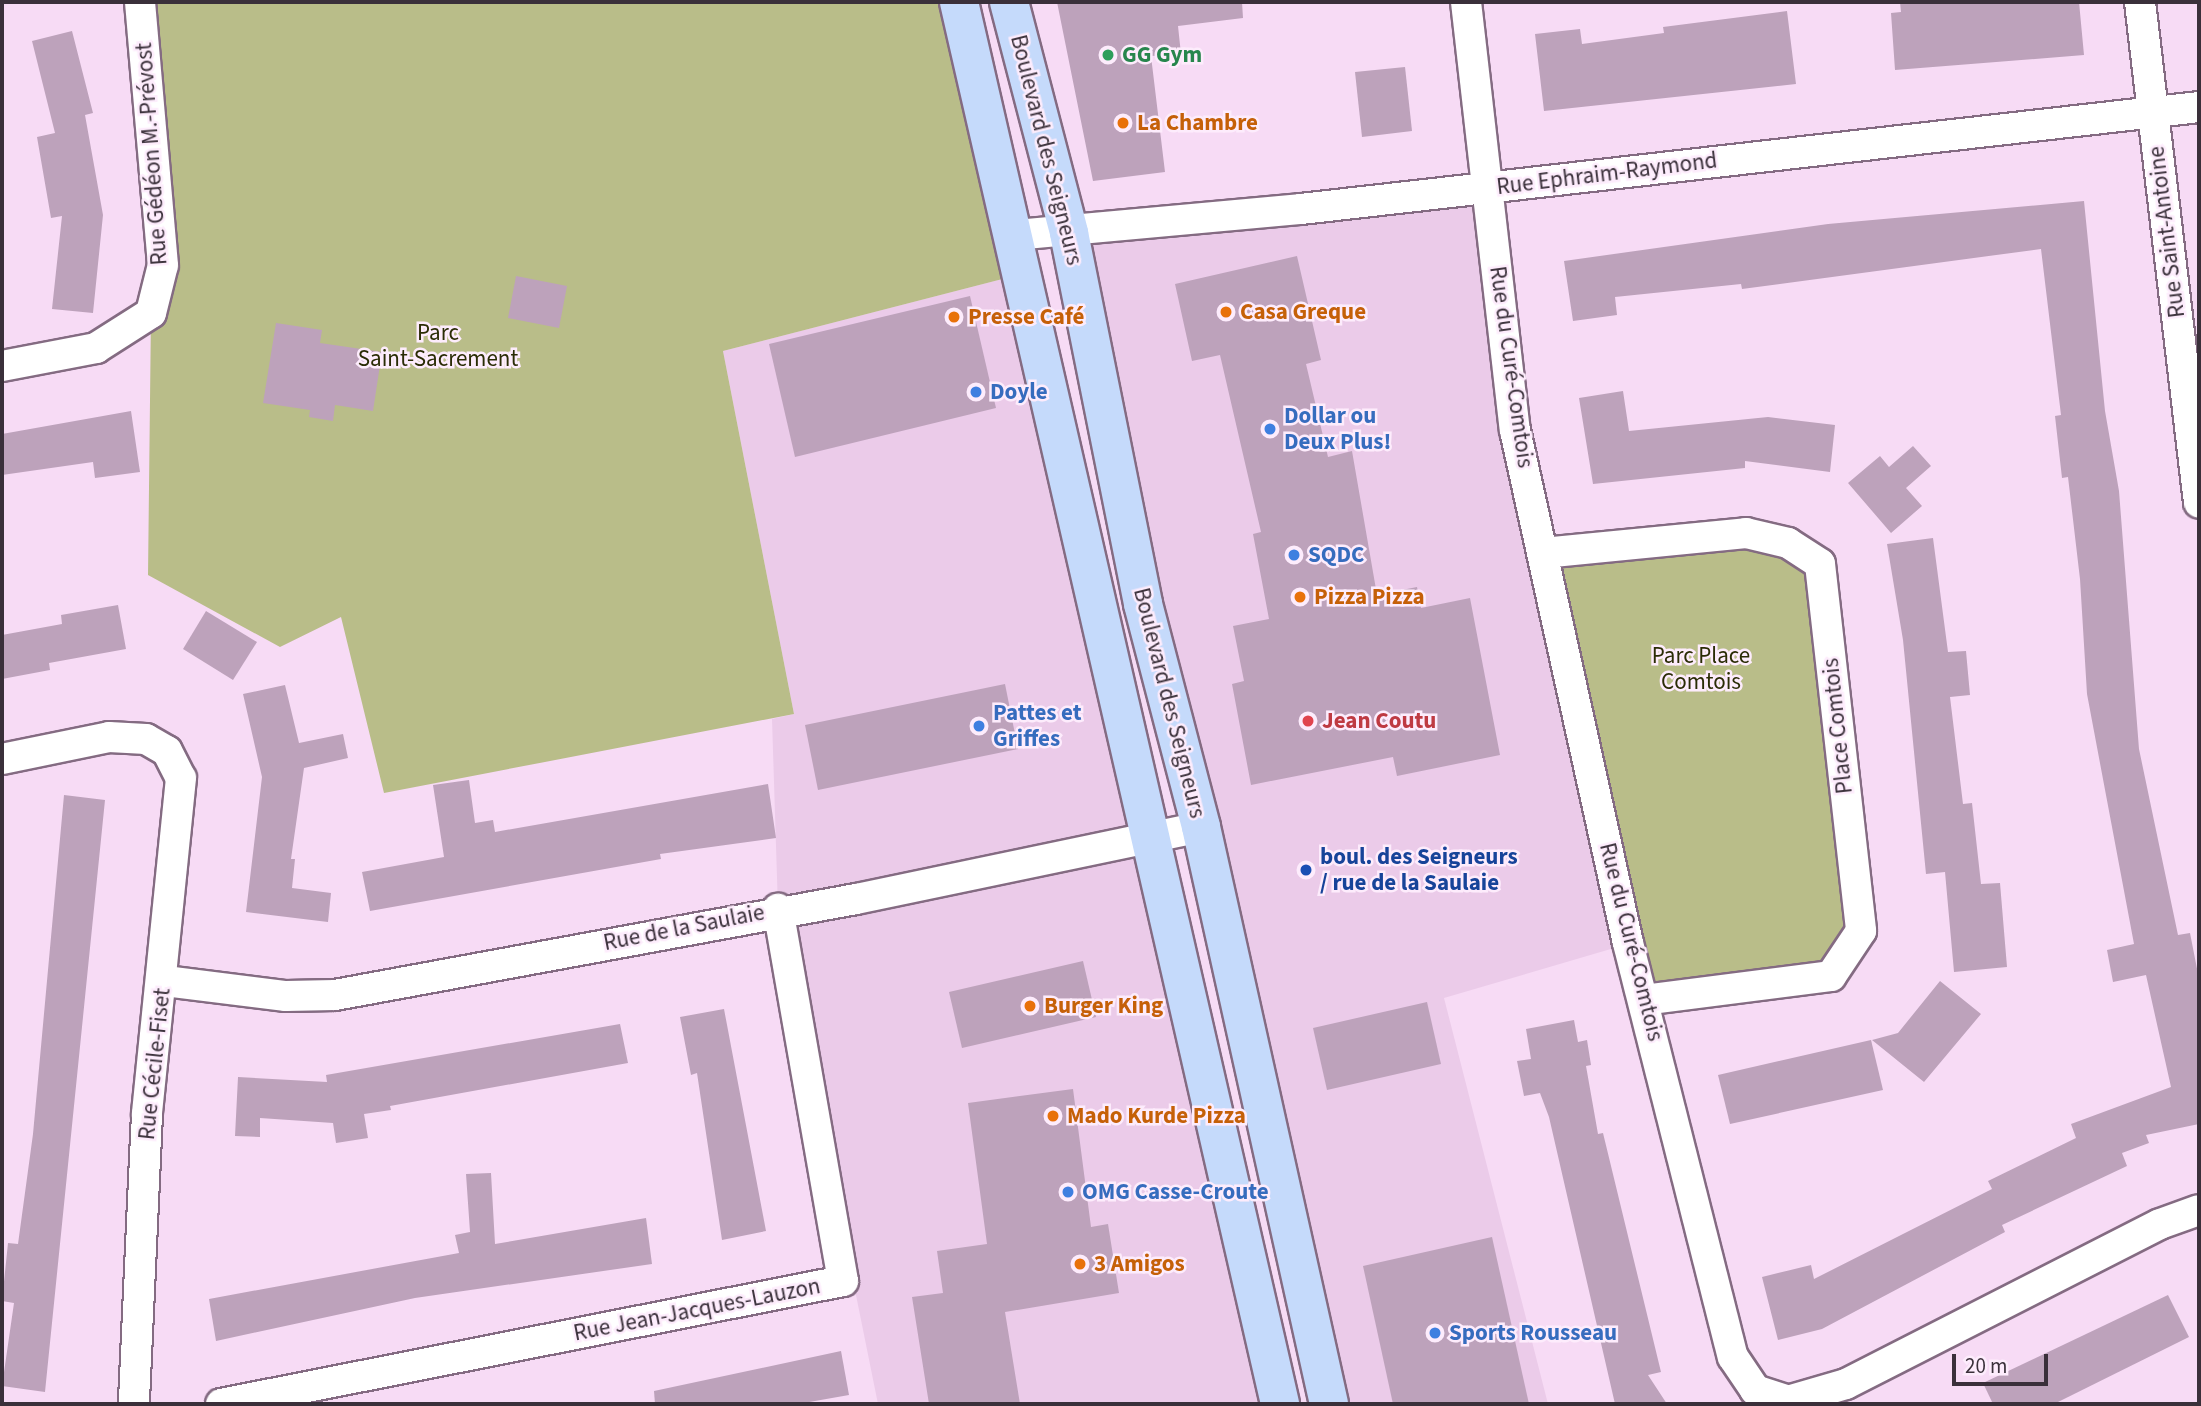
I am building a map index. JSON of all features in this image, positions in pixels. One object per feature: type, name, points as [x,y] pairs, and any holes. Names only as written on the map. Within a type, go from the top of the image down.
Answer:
[{"type":"main road","name":"Boulevard des Seigneurs","points":[[959,2],[1280,1404]]},
{"type":"main road","name":"Boulevard des Seigneurs","points":[[1009,2],[1069,233],[1143,604],[1201,827],[1329,1404]]},
{"type":"street","name":"Rue Gédéon M.-Prévost","points":[[2,366],[96,348],[151,313],[163,265],[140,2]]},
{"type":"street","name":"Rue du Curé-Comtois","points":[[1466,2],[1515,430],[1644,1000],[1733,1357],[1755,1390],[1787,1401],[1846,1384],[2160,1224],[2199,1210]]},
{"type":"street","name":"Rue Saint-Antoine","points":[[2140,2],[2199,503]]},
{"type":"street","name":"Rue Ephraim-Raymond","points":[[1014,236],[1069,233],[1489,188],[2199,107]]},
{"type":"street","name":"Place Comtois","points":[[1543,553],[1746,533],[1788,543],[1820,564],[1861,931],[1831,976],[1644,1000]]},
{"type":"street","name":"Rue Cécile-Fiset","points":[[2,759],[108,737],[146,739],[167,751],[180,778],[165,981],[147,1114],[134,1404]]},
{"type":"street","name":"Rue de la Saulaie","points":[[165,981],[286,996],[335,995],[778,909],[1150,841],[1201,827]]},
{"type":"street","name":"Rue Jean-Jacques-Lauzon","points":[[221,1404],[844,1281],[778,909]]},
{"type":"shaded area","points":[[1489,188],[1515,430],[1621,946],[1444,998],[1548,1404],[1332,1404],[1069,233]]},
{"type":"shaded area","points":[[1022,274],[1280,1404],[878,1404],[778,909],[772,719],[794,714],[723,351]]},
{"type":"green space","name":"Parc Saint-Sacrement","points":[[140,2],[962,2],[1022,274],[723,351],[794,714],[384,793],[341,617],[280,647],[148,575],[151,313]]},
{"type":"green space","name":"Parc Place Comtois","points":[[1746,533],[1820,564],[1861,931],[1831,976],[1644,1000],[1543,553]]},
{"type":"building","points":[[1057,2],[1242,2],[1243,18],[1178,26],[1181,54],[1151,56],[1165,172],[1093,181]]},
{"type":"building","points":[[1900,2],[2079,2],[2084,55],[1895,70],[1891,13],[1901,12]]},
{"type":"building","points":[[1787,11],[1796,84],[1544,111],[1535,34],[1580,29],[1582,44],[1664,33],[1663,27]]},
{"type":"building","points":[[72,31],[93,113],[85,115],[103,215],[93,313],[52,309],[62,216],[51,218],[37,137],[55,133],[32,41]]},
{"type":"building","points":[[1405,67],[1412,131],[1362,137],[1355,72]]},
{"type":"building","points":[[2084,201],[2105,411],[2119,491],[2139,749],[2178,935],[2190,933],[2199,979],[2199,1124],[2146,1135],[2149,1143],[2122,1153],[2127,1166],[2002,1225],[2005,1232],[1822,1329],[1778,1340],[1762,1277],[1811,1265],[1814,1279],[1992,1189],[1988,1181],[2076,1138],[2071,1124],[2171,1087],[2146,975],[2113,982],[2107,950],[2134,944],[2087,694],[2080,579],[2068,477],[2062,478],[2055,416],[2061,415],[2041,249],[1742,289],[1741,284],[1615,297],[1617,315],[1573,321],[1564,261],[1828,224]]},
{"type":"building","points":[[1297,256],[1321,360],[1306,364],[1328,457],[1352,451],[1377,595],[1417,587],[1421,608],[1470,598],[1500,755],[1397,776],[1393,757],[1251,785],[1232,684],[1244,681],[1233,626],[1269,619],[1253,534],[1261,532],[1220,355],[1192,361],[1175,284]]},
{"type":"building","points":[[516,276],[567,286],[559,328],[508,318]]},
{"type":"building","points":[[970,296],[996,408],[795,457],[769,344]]},
{"type":"building","points":[[276,323],[322,330],[320,343],[382,352],[373,411],[335,405],[333,421],[309,417],[310,410],[263,403]]},
{"type":"building","points":[[1623,391],[1629,431],[1768,417],[1835,425],[1830,472],[1745,461],[1745,468],[1593,484],[1579,398]]},
{"type":"building","points":[[131,411],[140,472],[95,478],[93,462],[2,475],[2,434]]},
{"type":"building","points":[[1913,446],[1931,466],[1906,488],[1922,506],[1891,533],[1848,483],[1880,456],[1889,467]]},
{"type":"building","points":[[1933,538],[1948,652],[1966,651],[1970,695],[1950,697],[1963,804],[1972,803],[1981,884],[2000,883],[2007,967],[1954,972],[1945,872],[1926,874],[1903,640],[1887,544]]},
{"type":"building","points":[[118,605],[126,649],[49,663],[50,670],[2,679],[2,635],[62,624],[61,615]]},
{"type":"building","points":[[206,611],[257,642],[233,680],[183,649]]},
{"type":"building","points":[[1005,684],[1018,749],[818,790],[805,725]]},
{"type":"building","points":[[285,685],[299,743],[343,734],[348,758],[304,768],[291,859],[295,859],[292,888],[331,893],[328,922],[246,912],[262,777],[243,694]]},
{"type":"building","points":[[469,780],[475,823],[493,820],[495,832],[768,784],[776,838],[660,854],[661,859],[370,911],[362,872],[444,857],[433,785]]},
{"type":"building","points":[[64,795],[105,800],[45,1392],[2,1386],[14,1303],[2,1301],[8,1243],[18,1244],[33,1134]]},
{"type":"building","points":[[1083,961],[1096,1017],[962,1048],[949,992]]},
{"type":"building","points":[[1940,981],[1981,1014],[1924,1082],[1872,1040],[1898,1033]]},
{"type":"building","points":[[1427,1002],[1441,1064],[1327,1090],[1313,1028]]},
{"type":"building","points":[[724,1009],[766,1231],[722,1240],[697,1073],[691,1075],[680,1017]]},
{"type":"building","points":[[1574,1020],[1578,1042],[1587,1040],[1591,1065],[1586,1066],[1598,1134],[1603,1133],[1661,1372],[1648,1375],[1667,1404],[1615,1404],[1549,1117],[1540,1093],[1524,1096],[1517,1061],[1531,1059],[1526,1029]]},
{"type":"building","points":[[620,1024],[628,1063],[390,1106],[391,1110],[364,1114],[368,1138],[336,1143],[333,1123],[260,1118],[260,1137],[235,1136],[238,1077],[327,1082],[326,1075]]},
{"type":"building","points":[[1871,1040],[1883,1090],[1730,1124],[1718,1075]]},
{"type":"building","points":[[1073,1089],[1091,1227],[1108,1224],[1119,1293],[1005,1312],[1020,1404],[929,1404],[912,1297],[943,1293],[937,1251],[987,1244],[968,1103]]},
{"type":"building","points":[[491,1173],[495,1244],[646,1218],[652,1264],[415,1298],[216,1341],[209,1299],[459,1253],[455,1235],[470,1232],[466,1174]]},
{"type":"building","points":[[1492,1237],[1529,1404],[1393,1404],[1363,1266]]},
{"type":"building","points":[[2168,1295],[2189,1337],[2054,1404],[1993,1404],[1983,1383]]},
{"type":"building","points":[[841,1351],[849,1395],[798,1404],[655,1404],[654,1391]]},
{"type":"place","name":"GG Gym","points":[[1108,55]]},
{"type":"place","name":"La Chambre","points":[[1123,123]]},
{"type":"place","name":"Casa Greque","points":[[1226,312]]},
{"type":"place","name":"Presse Café","points":[[954,317]]},
{"type":"place","name":"Doyle","points":[[976,392]]},
{"type":"place","name":"Dollar ou Deux Plus!","points":[[1270,429]]},
{"type":"place","name":"SQDC","points":[[1294,555]]},
{"type":"place","name":"Pizza Pizza","points":[[1300,597]]},
{"type":"place","name":"Jean Coutu","points":[[1308,721]]},
{"type":"place","name":"Pattes et Griffes","points":[[979,726]]},
{"type":"place","name":"boul. des Seigneurs / rue de la Saulaie","points":[[1306,870]]},
{"type":"place","name":"Burger King","points":[[1030,1006]]},
{"type":"place","name":"Mado Kurde Pizza","points":[[1053,1116]]},
{"type":"place","name":"OMG Casse-Croute","points":[[1068,1192]]},
{"type":"place","name":"3 Amigos","points":[[1080,1264]]},
{"type":"place","name":"Sports Rousseau","points":[[1435,1333]]}]
